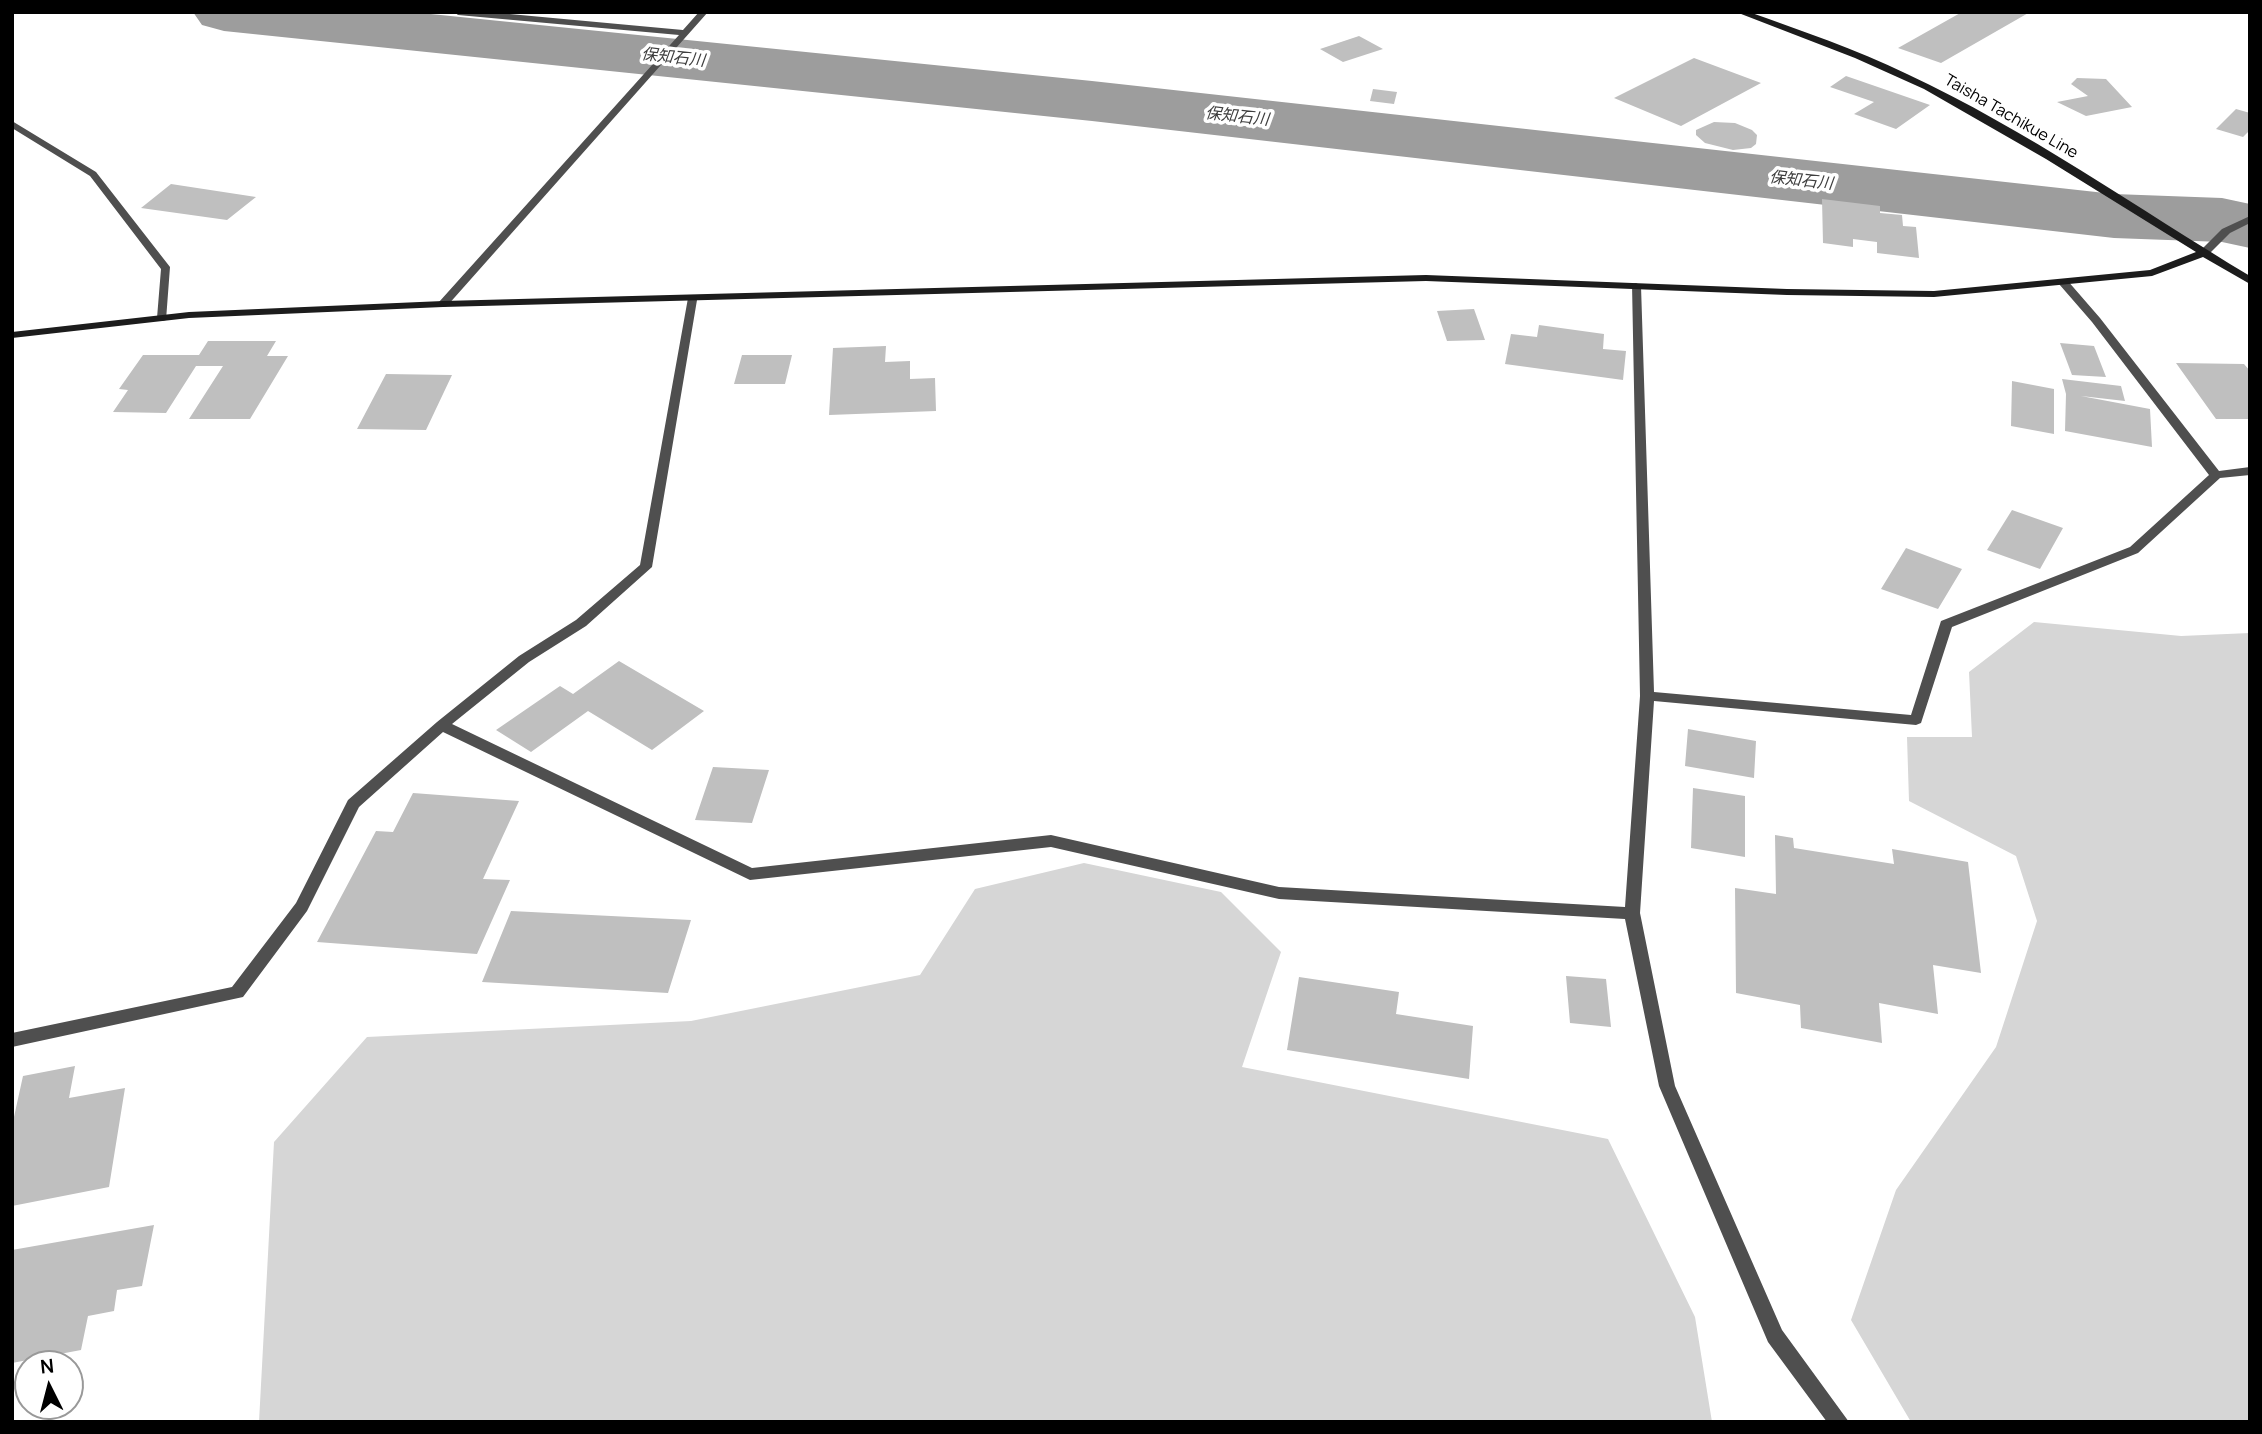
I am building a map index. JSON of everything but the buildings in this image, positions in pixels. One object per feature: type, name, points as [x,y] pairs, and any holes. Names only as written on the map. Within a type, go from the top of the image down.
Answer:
[{"type":"street","points":[[458,12],[684,33]]},
{"type":"street","points":[[443,304],[704,12]]},
{"type":"street","name":"Taisha Tachikue Line","points":[[1740,12],[1851,53],[1925,86],[2121,199],[2250,281]]},
{"type":"street","points":[[12,124],[93,174],[166,269],[162,318]]},
{"type":"street","points":[[12,335],[162,318],[443,304],[692,300],[1426,278],[1787,292],[1934,294],[2152,273],[2204,253],[2226,231],[2250,219]]},
{"type":"street","points":[[2063,282],[2096,320],[2216,475]]},
{"type":"street","points":[[1636,286],[1647,696],[1632,913],[1667,1086],[1775,1336],[1839,1422]]},
{"type":"street","points":[[12,1040],[237,992],[302,907],[353,804],[442,725],[524,659],[581,623],[646,567],[692,300]]},
{"type":"street","points":[[1647,696],[1916,720],[1947,624],[2134,551],[2216,475],[2250,471]]},
{"type":"street","points":[[442,725],[750,874],[1051,841],[1279,893],[1632,913]]},
{"type":"shaded area","points":[[2034,622],[2181,636],[2250,633],[2250,1422],[1911,1422],[1851,1320],[1896,1190],[1996,1047],[2037,921],[2016,856],[1909,801],[1907,737],[1972,737],[1969,672]]},
{"type":"shaded area","points":[[1084,863],[1221,892],[1281,952],[1242,1067],[1608,1139],[1695,1317],[1712,1422],[259,1422],[274,1142],[367,1037],[691,1021],[920,975],[975,889]]},
{"type":"waterway","name":"保知石川","points":[[224,12],[1092,101],[2114,216],[2222,220],[2250,226]]}]
